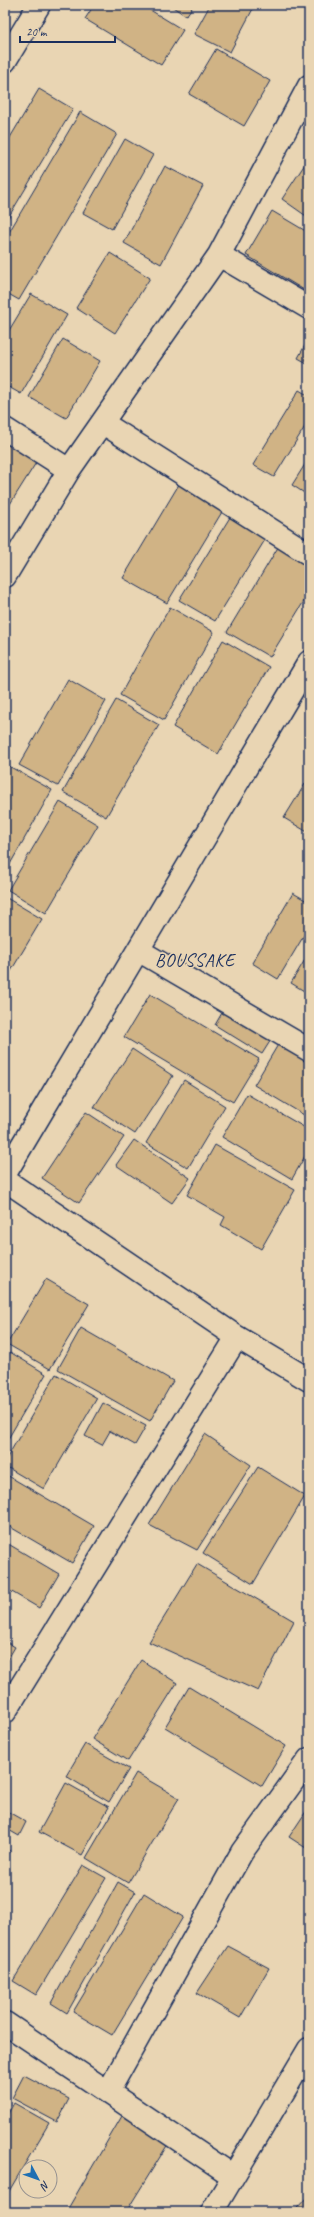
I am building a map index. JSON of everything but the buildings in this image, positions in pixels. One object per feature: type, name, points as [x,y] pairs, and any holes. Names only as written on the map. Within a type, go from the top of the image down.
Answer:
[{"type":"street","points":[[5,61],[40,5]]},
{"type":"street","points":[[5,576],[69,470],[219,255],[309,86]]},
{"type":"street","points":[[219,255],[309,308]]},
{"type":"street","points":[[103,423],[309,554]]},
{"type":"street","points":[[5,429],[69,470]]},
{"type":"street","points":[[5,1174],[309,662]]},
{"type":"street","points":[[138,950],[309,1050]]},
{"type":"street","points":[[5,1180],[237,1337],[309,1380]]},
{"type":"street","points":[[5,1712],[237,1337]]},
{"type":"street","points":[[108,2092],[242,1852],[309,1759]]},
{"type":"street","points":[[5,2023],[233,2176]]},
{"type":"street","points":[[212,2212],[308,2054]]},
{"type":"district","name":"BOUSSAKE","points":[[195,960]]}]
